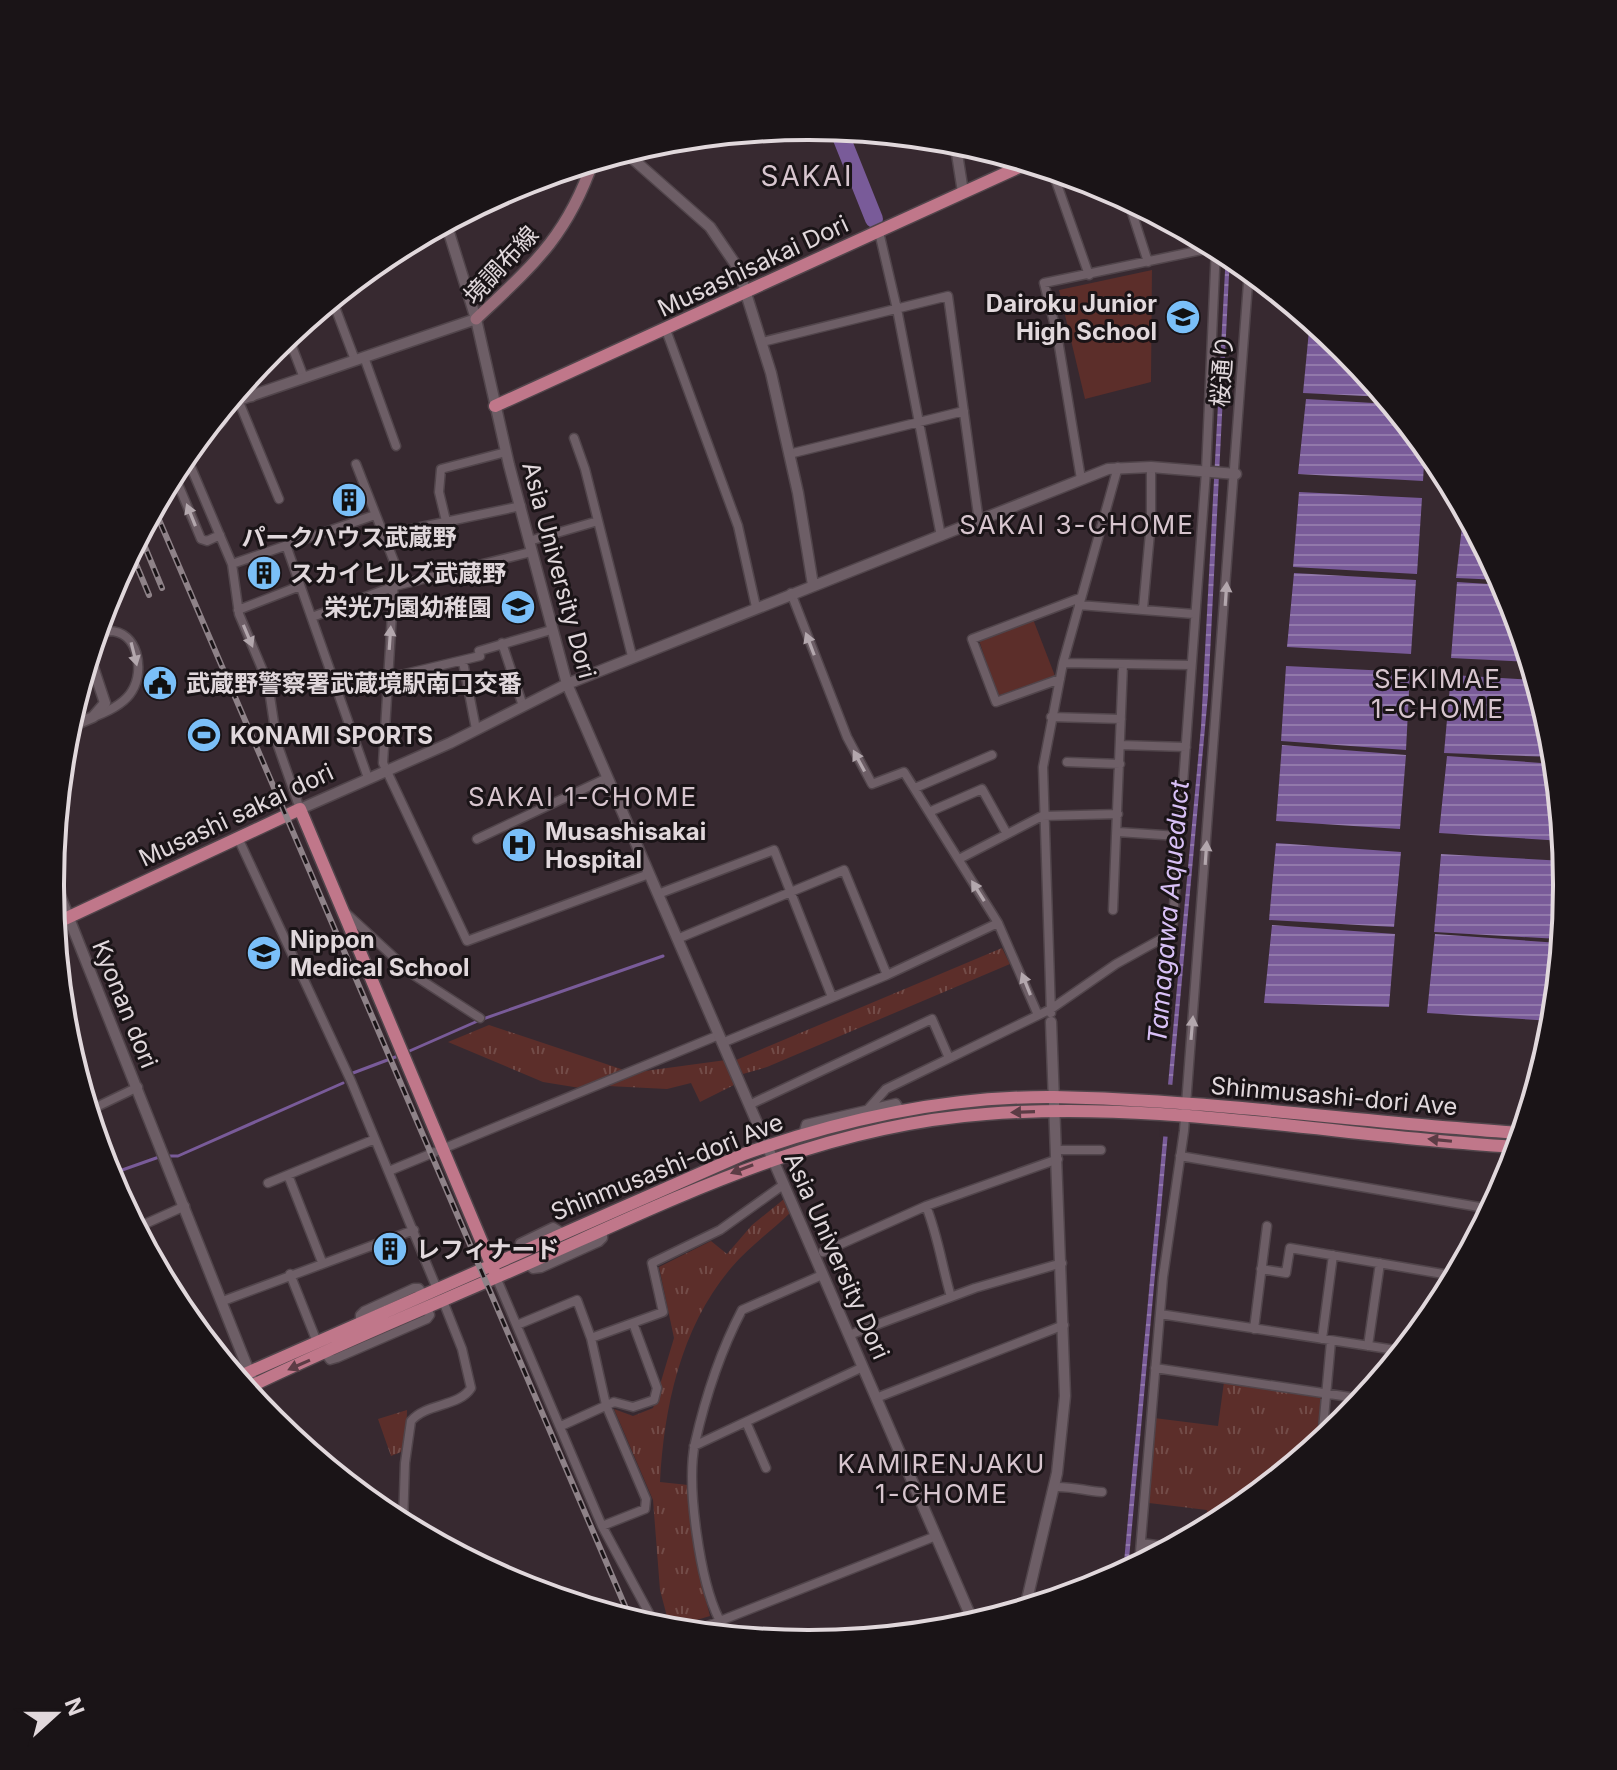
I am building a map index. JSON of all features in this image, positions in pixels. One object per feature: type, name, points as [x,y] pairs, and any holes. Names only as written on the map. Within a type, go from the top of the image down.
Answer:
[{"type":"main road","name":"Musashisakai Dori","points":[[495,406],[1013,170]]},
{"type":"main road","name":"境調布線","points":[[476,319],[548,250],[574,210],[588,174]]},
{"type":"main road","name":"Musashi sakai dori","points":[[67,917],[300,809]]},
{"type":"main road","points":[[300,809],[494,1271]]},
{"type":"main road","name":"Shinmusashi-dori Ave","points":[[253,1380],[524,1257],[603,1230],[803,1134],[901,1111],[989,1100],[1054,1104],[1157,1117],[1182,1111],[1510,1132]]},
{"type":"main road","name":"Shinmusashi-dori Ave","points":[[524,1257],[563,1233],[769,1152],[900,1125],[1054,1104],[1157,1103],[1182,1111],[1505,1146]]},
{"type":"main road","name":"Shinmusashi-dori Ave","points":[[321,1348],[360,1323],[426,1301]]},
{"type":"street","points":[[957,156],[963,192]]},
{"type":"street","points":[[637,161],[723,241],[748,293],[789,454],[813,585]]},
{"type":"street","points":[[1057,183],[1089,275]]},
{"type":"street","points":[[1133,215],[1148,262]]},
{"type":"street","points":[[879,232],[941,536]]},
{"type":"street","points":[[245,399],[476,319],[449,233]]},
{"type":"street","points":[[1081,479],[1057,334],[1044,283],[1198,251]]},
{"type":"street","points":[[869,1108],[886,1089],[1051,1009],[1116,964],[1172,933],[1206,471],[1215,262]]},
{"type":"street","name":"桜通り","points":[[1140,1552],[1160,1314],[1180,1156],[1236,474],[1248,284]]},
{"type":"street","points":[[762,342],[948,296],[979,522]]},
{"type":"street","points":[[337,309],[396,446]]},
{"type":"street","name":"境調布線","points":[[476,319],[495,406]]},
{"type":"street","points":[[666,330],[738,526],[756,607]]},
{"type":"street","points":[[293,349],[304,378]]},
{"type":"street","points":[[250,393],[252,397]]},
{"type":"street","name":"Asia University Dori","points":[[495,406],[567,684],[969,1612]]},
{"type":"street","points":[[236,410],[279,499]]},
{"type":"street","points":[[789,454],[964,411]]},
{"type":"street","points":[[574,438],[632,656]]},
{"type":"street","points":[[446,521],[439,492],[441,469],[506,452]]},
{"type":"street","points":[[356,464],[395,564],[385,771],[467,941],[649,874]]},
{"type":"street","points":[[1028,1596],[1054,1487],[1065,1396],[1058,1154],[1042,816],[1043,767],[1063,663],[1118,467]]},
{"type":"street","name":"Musashi sakai dori","points":[[300,809],[632,656],[979,522],[1081,479],[1118,467],[1236,474]]},
{"type":"street","points":[[1143,609],[1151,522],[1151,467]]},
{"type":"street","points":[[191,468],[232,564],[238,610],[268,683],[277,743],[300,809]]},
{"type":"street","points":[[179,487],[201,539],[207,541],[220,535]]},
{"type":"street","points":[[383,535],[521,506]]},
{"type":"street","points":[[232,564],[375,515]]},
{"type":"street","points":[[312,617],[395,586],[530,546],[598,521]]},
{"type":"street","points":[[286,545],[368,778]]},
{"type":"street","points":[[238,610],[300,586]]},
{"type":"street","points":[[791,593],[841,722],[872,784],[904,772],[998,923],[1038,1015]]},
{"type":"street","points":[[1060,679],[996,702],[972,639],[1079,601],[1194,614]]},
{"type":"street","points":[[388,678],[463,662],[502,643],[551,630]]},
{"type":"street","points":[[82,722],[124,699],[132,691],[138,676],[133,644],[116,631],[109,634]]},
{"type":"street","points":[[502,643],[523,706]]},
{"type":"street","points":[[463,662],[476,729]]},
{"type":"street","points":[[1063,663],[1191,665]]},
{"type":"street","points":[[1113,910],[1123,664]]},
{"type":"street","points":[[93,717],[102,709],[105,695],[96,672]]},
{"type":"street","points":[[105,695],[124,699]]},
{"type":"street","points":[[1051,717],[1121,719]]},
{"type":"street","points":[[1120,745],[1186,747]]},
{"type":"street","points":[[915,788],[992,755]]},
{"type":"street","points":[[1067,762],[1120,764]]},
{"type":"street","points":[[477,839],[607,778]]},
{"type":"street","points":[[929,812],[982,789],[1007,834]]},
{"type":"street","points":[[959,859],[1042,816],[1118,814]]},
{"type":"street","points":[[1118,832],[1178,836]]},
{"type":"street","points":[[238,838],[375,1139],[462,1349],[471,1388],[465,1395],[416,1414],[409,1426],[404,1510]]},
{"type":"street","points":[[658,894],[774,850],[832,997]]},
{"type":"street","points":[[677,939],[844,870],[887,975]]},
{"type":"street","points":[[340,907],[412,974],[480,1018]]},
{"type":"street","name":"Kyonan dori","points":[[65,912],[223,1301],[247,1374]]},
{"type":"street","points":[[389,1171],[887,975],[998,923]]},
{"type":"street","points":[[749,1105],[932,1019],[949,1058]]},
{"type":"street","points":[[98,1106],[138,1087]]},
{"type":"street","points":[[803,1134],[806,1124],[869,1108],[896,1103],[901,1111]]},
{"type":"street","points":[[268,1183],[375,1139]]},
{"type":"street","points":[[823,1252],[926,1206],[1058,1154],[1101,1150]]},
{"type":"street","points":[[1180,1156],[1479,1207]]},
{"type":"street","points":[[288,1175],[322,1262]]},
{"type":"street","points":[[591,1338],[663,1312],[652,1263],[720,1230],[783,1185]]},
{"type":"street","points":[[146,1223],[185,1206]]},
{"type":"street","points":[[926,1206],[939,1238],[940,1260],[951,1297]]},
{"type":"street","points":[[1254,1329],[1267,1226]]},
{"type":"street","points":[[223,1301],[414,1230]]},
{"type":"street","points":[[1261,1269],[1286,1273],[1290,1248],[1443,1274]]},
{"type":"street","points":[[1324,1422],[1333,1255]]},
{"type":"street","points":[[849,1335],[951,1297],[1062,1263]]},
{"type":"street","points":[[1368,1346],[1380,1263]]},
{"type":"street","points":[[494,1271],[602,1526],[648,1612]]},
{"type":"street","points":[[290,1274],[321,1348]]},
{"type":"street","points":[[719,1619],[697,1536],[694,1446],[725,1348],[742,1310],[822,1275]]},
{"type":"street","points":[[517,1325],[577,1300],[591,1338],[606,1405],[646,1499],[645,1509],[602,1526]]},
{"type":"street","points":[[1160,1314],[1390,1349]]},
{"type":"street","points":[[561,1426],[606,1405],[621,1402],[633,1407],[654,1400],[657,1388],[633,1323]]},
{"type":"street","points":[[876,1398],[1064,1325]]},
{"type":"street","points":[[694,1446],[863,1367]]},
{"type":"street","points":[[1155,1368],[1348,1397]]},
{"type":"street","points":[[746,1422],[766,1468]]},
{"type":"street","points":[[1054,1487],[1083,1487],[1089,1492],[1102,1492]]},
{"type":"street","points":[[711,1623],[936,1536]]},
{"type":"street","points":[[1141,1543],[1154,1545]]},
{"type":"green space","points":[[1152,270],[1151,382],[1085,399],[1059,290]]},
{"type":"green space","points":[[1033,619],[1055,676],[997,696],[979,640]]},
{"type":"green space","points":[[1002,948],[1010,964],[767,1067],[743,1074],[736,1060]]},
{"type":"green space","points":[[489,1025],[624,1070],[580,1088],[543,1082],[448,1042]]},
{"type":"green space","points":[[726,1060],[736,1084],[700,1102],[691,1083],[667,1089],[608,1086],[645,1071]]},
{"type":"green space","points":[[784,1199],[790,1213],[731,1268],[699,1316],[678,1369],[671,1397],[660,1482],[688,1485],[697,1565],[710,1616],[695,1620],[667,1616],[660,1590],[653,1500],[614,1409],[633,1416],[653,1408],[674,1338],[659,1267],[711,1241],[727,1254],[752,1225]]},
{"type":"green space","points":[[1224,1382],[1320,1396],[1321,1399],[1319,1426],[1262,1476],[1207,1514],[1207,1510],[1149,1503],[1154,1418],[1218,1426]]},
{"type":"green space","points":[[407,1410],[406,1450],[391,1456],[378,1419]]},
{"type":"shaded area","points":[[1225,268],[1229,271],[1208,695],[1129,1557],[1124,1559],[1201,727]]},
{"type":"shaded area","points":[[1309,334],[1370,396],[1303,393]]},
{"type":"shaded area","points":[[1306,399],[1375,403],[1424,465],[1423,481],[1298,474]]},
{"type":"shaded area","points":[[1299,492],[1422,498],[1417,574],[1293,567]]},
{"type":"shaded area","points":[[1462,529],[1487,579],[1456,578]]},
{"type":"shaded area","points":[[1294,573],[1416,580],[1411,654],[1287,647]]},
{"type":"shaded area","points":[[1457,582],[1489,584],[1518,661],[1451,658]]},
{"type":"shaded area","points":[[1286,666],[1410,672],[1406,750],[1281,741]]},
{"type":"shaded area","points":[[1451,675],[1524,679],[1542,757],[1444,753]]},
{"type":"shaded area","points":[[1282,745],[1406,755],[1400,829],[1276,821]]},
{"type":"shaded area","points":[[1447,756],[1543,763],[1551,840],[1439,833]]},
{"type":"shaded area","points":[[1276,843],[1401,852],[1394,927],[1269,920]]},
{"type":"shaded area","points":[[1441,854],[1552,860],[1551,939],[1434,932]]},
{"type":"shaded area","points":[[1272,925],[1395,934],[1389,1007],[1264,1003]]},
{"type":"shaded area","points":[[1435,934],[1550,942],[1541,1020],[1427,1013]]},
{"type":"pier","points":[[1164,1084],[1176,1085],[1171,1137],[1159,1136]]},
{"type":"waterway","points":[[843,141],[874,219]]},
{"type":"waterway","points":[[405,1053],[480,1020],[663,956]]},
{"type":"waterway","points":[[353,1073],[398,1056]]},
{"type":"waterway","points":[[167,1156],[178,1156],[343,1083]]},
{"type":"waterway","points":[[121,1170],[159,1157]]},
{"type":"railway","points":[[160,521],[625,1606]]},
{"type":"railway","points":[[145,548],[162,588]]},
{"type":"railway","points":[[137,566],[149,595]]},
{"type":"place","name":"Dairoku Junior High School","points":[[1183,317]]},
{"type":"place","name":"パークハウス武蔵野","points":[[349,500]]},
{"type":"place","name":"スカイヒルズ武蔵野","points":[[264,573]]},
{"type":"place","name":"栄光乃園幼稚園","points":[[518,607]]},
{"type":"place","name":"武蔵野警察署武蔵境駅南口交番","points":[[160,683]]},
{"type":"place","name":"KONAMI SPORTS","points":[[204,735]]},
{"type":"place","name":"Musashisakai Hospital","points":[[519,845]]},
{"type":"place","name":"Nippon Medical School","points":[[264,953]]},
{"type":"place","name":"レフィナード","points":[[390,1249]]},
{"type":"district","name":"SAKAI","points":[[807,176]]},
{"type":"district","name":"SAKAI 3-CHOME","points":[[1077,524]]},
{"type":"district","name":"SEKIMAE 1-CHOME","points":[[1438,693]]},
{"type":"district","name":"SAKAI 1-CHOME","points":[[583,796]]},
{"type":"district","name":"KAMIRENJAKU 1-CHOME","points":[[942,1478]]},
{"type":"water label","name":"Tamagawa Aqueduct","points":[[1168,912]]}]
